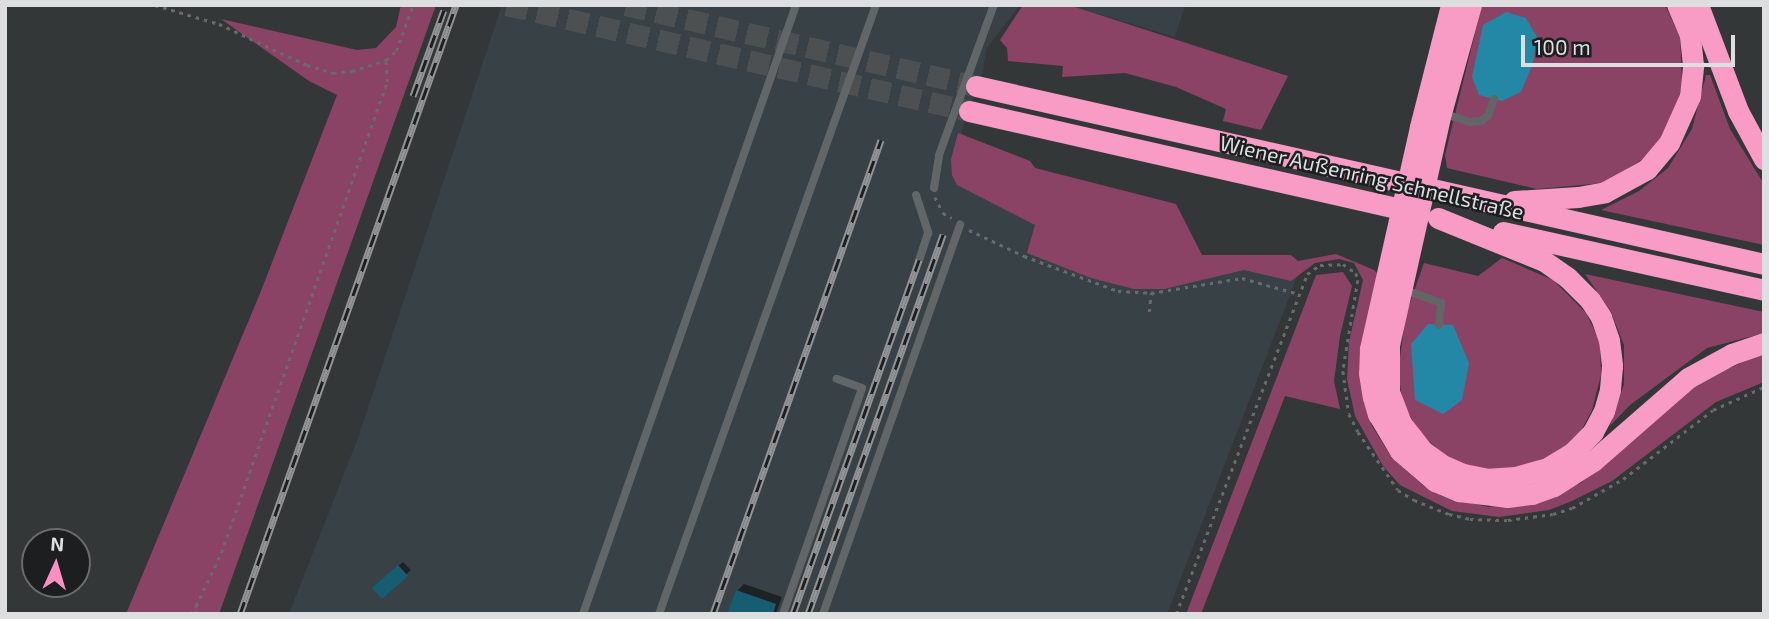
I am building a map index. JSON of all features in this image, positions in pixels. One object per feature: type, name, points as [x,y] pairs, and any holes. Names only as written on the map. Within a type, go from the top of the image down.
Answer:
[{"type":"highway","points":[[1438,218],[1544,261],[1568,278],[1590,300],[1601,317],[1609,340],[1611,390],[1593,432],[1572,453],[1547,468],[1515,477],[1489,479],[1463,474],[1422,450],[1401,423],[1389,391],[1389,345],[1398,275],[1433,123],[1451,5]]},
{"type":"highway","points":[[1433,123],[1471,5]]},
{"type":"highway","points":[[1481,201],[1542,200],[1591,195],[1625,183],[1647,169],[1670,143],[1690,96],[1693,65],[1690,35],[1677,5]]},
{"type":"highway","points":[[1698,5],[1738,111],[1764,159]]},
{"type":"highway","name":"Wiener Außenring Schnellstraße","points":[[976,86],[1764,264]]},
{"type":"highway","name":"Wiener Außenring Schnellstraße","points":[[969,111],[1764,290]]},
{"type":"highway","points":[[1398,275],[1370,349],[1369,373],[1378,414],[1400,451],[1414,466],[1435,481],[1483,496],[1532,494],[1554,486],[1593,461],[1688,377],[1732,354],[1764,342]]},
{"type":"lane","points":[[583,614],[796,5]]},
{"type":"lane","points":[[659,614],[876,5]]},
{"type":"lane","points":[[934,188],[939,155],[995,5]]},
{"type":"lane","points":[[1433,123],[1481,121],[1488,116],[1494,99]]},
{"type":"lane","points":[[916,195],[928,233],[919,260]]},
{"type":"lane","points":[[823,614],[960,224]]},
{"type":"lane","points":[[1398,275],[1441,303],[1439,325]]},
{"type":"lane","points":[[783,614],[862,387],[837,379]]},
{"type":"path","points":[[155,5],[219,24],[307,65],[333,74],[386,60],[396,51],[413,5]]},
{"type":"path","points":[[190,614],[221,553],[387,82],[386,60]]},
{"type":"path","points":[[934,188],[935,201],[943,212],[975,235],[1077,278],[1118,291],[1152,293],[1242,278],[1299,294]]},
{"type":"path","points":[[1176,614],[1307,274],[1320,265],[1343,264],[1356,273],[1356,299],[1343,371],[1349,414],[1398,490],[1423,504],[1470,519],[1531,518],[1572,508],[1623,479],[1713,410],[1764,387]]},
{"type":"path","points":[[1149,312],[1152,293]]},
{"type":"path","points":[[196,606],[196,614]]},
{"type":"shaded area","points":[[401,5],[436,5],[219,614],[126,614],[261,291],[337,95],[309,81],[221,19],[357,50],[376,48],[396,27]]},
{"type":"shaded area","points":[[502,5],[1020,5],[986,49],[983,71],[961,133],[1094,219],[1097,269],[1232,259],[1298,274],[1167,614],[289,614],[358,438]]},
{"type":"shaded area","points":[[1023,5],[1069,5],[1288,76],[1261,130],[1223,121],[1226,109],[1176,87],[1125,73],[1062,77],[1063,66],[1008,61],[1007,48],[1000,40]]},
{"type":"shaded area","points":[[1069,5],[1185,5],[1175,37]]},
{"type":"shaded area","points":[[1482,5],[1665,5],[1680,37],[1682,84],[1674,121],[1645,158],[1603,183],[1537,189],[1447,168],[1445,155]]},
{"type":"shaded area","points":[[1706,75],[1710,75],[1730,129],[1764,184],[1764,245],[1601,210],[1639,191],[1668,168],[1692,129]]},
{"type":"shaded area","points":[[958,133],[1030,161],[1035,168],[1176,204],[1202,255],[1291,255],[1298,261],[1336,254],[1374,270],[1377,273],[1359,374],[1372,426],[1392,458],[1424,486],[1442,496],[1488,507],[1538,501],[1581,483],[1668,404],[1707,378],[1764,353],[1764,382],[1716,402],[1612,481],[1572,501],[1549,510],[1499,517],[1452,511],[1400,485],[1383,466],[1355,416],[1347,379],[1349,342],[1363,280],[1354,263],[1339,259],[1315,263],[1291,281],[1244,270],[1164,289],[1134,289],[1091,278],[1027,253],[1035,225],[957,185],[952,175],[951,159]]},
{"type":"shaded area","points":[[1502,258],[1553,280],[1586,313],[1600,342],[1601,375],[1592,410],[1582,429],[1560,451],[1526,466],[1498,470],[1466,465],[1442,453],[1420,433],[1403,404],[1398,372],[1406,314],[1424,263],[1478,276]]},
{"type":"shaded area","points":[[1343,272],[1352,286],[1340,336],[1334,381],[1340,409],[1285,396],[1201,614],[1186,614],[1316,275]]},
{"type":"shaded area","points":[[1585,274],[1764,312],[1764,333],[1707,348],[1630,405],[1610,426],[1624,384],[1624,345],[1611,312]]},
{"type":"water","points":[[1506,12],[1526,18],[1537,37],[1533,63],[1521,92],[1502,101],[1479,95],[1472,77],[1483,25]]},
{"type":"water","points":[[1428,324],[1453,325],[1469,363],[1462,400],[1443,414],[1415,400],[1411,344]]},
{"type":"building","points":[[398,565],[408,576],[382,599],[372,588]]},
{"type":"building","points":[[736,590],[776,604],[773,614],[727,614]]},
{"type":"tunnel","points":[[507,5],[969,111]]},
{"type":"tunnel","points":[[626,5],[976,86]]},
{"type":"railway","points":[[240,614],[456,5]]},
{"type":"railway","points":[[413,96],[444,10]]},
{"type":"railway","points":[[713,614],[881,140]]},
{"type":"railway","points":[[808,614],[943,234]]},
{"type":"railway","points":[[793,614],[919,260]]}]
